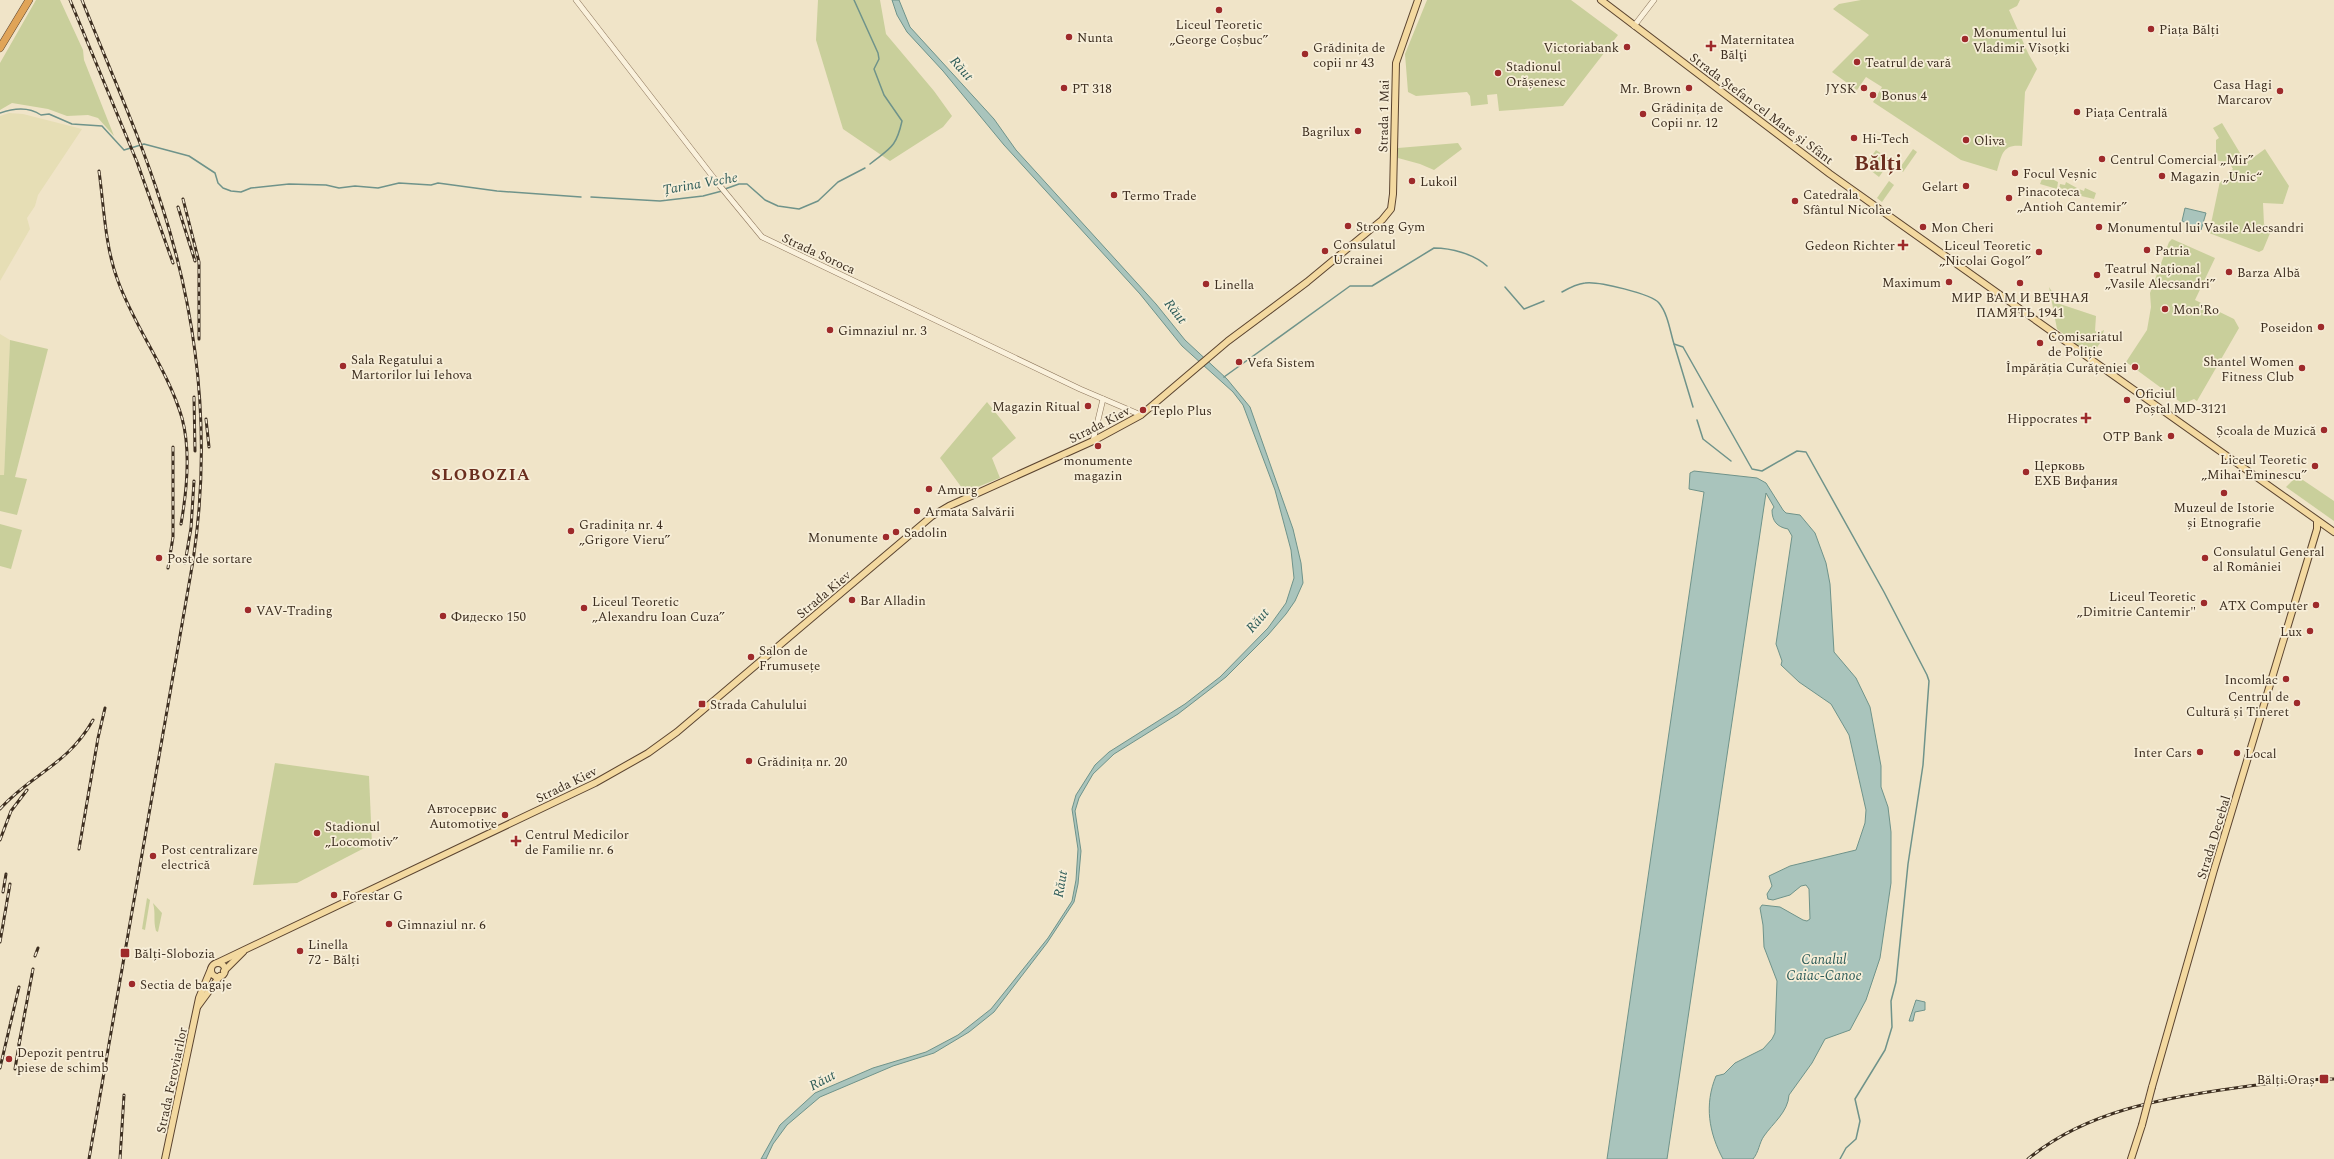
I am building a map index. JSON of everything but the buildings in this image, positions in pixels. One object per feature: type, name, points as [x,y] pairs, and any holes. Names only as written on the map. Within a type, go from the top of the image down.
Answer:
[{"type":"highway","points":[[0,48],[29,0]]},
{"type":"main road","name":"Strada 1 Mai","points":[[1390,212],[1393,194],[1396,63],[1418,0]]},
{"type":"main road","name":"Strada Ștefan cel Mare și Sfânt","points":[[1601,0],[1830,174],[2334,532]]},
{"type":"main road","name":"Strada Kiev","points":[[211,969],[232,955],[244,951],[595,783],[648,753],[681,728],[932,516],[959,501],[1093,441],[1141,415],[1208,357],[1307,282],[1390,212]]},
{"type":"main road","name":"Strada Decebal","points":[[2131,1159],[2214,870],[2316,529],[2317,521]]},
{"type":"main road","name":"Strada Kiev","points":[[198,1006],[222,973],[244,951]]},
{"type":"main road","points":[[211,969],[214,975],[222,973],[222,965],[218,963]]},
{"type":"main road","points":[[198,1006],[203,986],[211,969]]},
{"type":"main road","name":"Strada Feroviarilor","points":[[165,1159],[198,1006]]},
{"type":"street","name":"Strada Soroca","points":[[576,0],[757,233],[767,240],[1103,399],[1141,415]]},
{"type":"street","points":[[1634,26],[1654,0]]},
{"type":"street","points":[[1093,441],[1103,399]]},
{"type":"shaded area","points":[[9,113],[23,114],[82,129],[38,195],[35,206],[27,218],[30,229],[0,281],[0,116]]},
{"type":"shaded area","points":[[0,334],[10,340],[4,475],[0,475]]},
{"type":"green space","points":[[36,0],[60,0],[83,50],[84,60],[114,136],[98,118],[88,115],[67,116],[48,109],[12,103],[0,110],[0,63]]},
{"type":"green space","points":[[818,0],[880,0],[886,34],[934,91],[952,116],[943,127],[890,161],[843,129],[816,40]]},
{"type":"green space","name":"Stadionul Orășenesc","points":[[1427,0],[1571,0],[1618,35],[1563,106],[1499,111],[1497,94],[1487,95],[1488,104],[1471,106],[1470,96],[1467,92],[1416,96],[1408,92],[1405,54]]},
{"type":"green space","points":[[1861,0],[2020,0],[2017,6],[2009,10],[2028,53],[2037,69],[2025,92],[2022,146],[2010,147],[2004,152],[1997,171],[1961,160],[1873,102],[1882,87],[1866,77],[1857,90],[1832,72],[1869,35],[1833,9],[1839,4]]},
{"type":"green space","points":[[2222,123],[2246,163],[2265,149],[2289,186],[2283,204],[2263,203],[2264,224],[2273,226],[2263,250],[2259,252],[2209,233],[2220,181],[2227,182],[2229,172],[2233,169],[2230,164],[2216,160],[2216,140],[2219,138],[2213,128]]},
{"type":"green space","points":[[1458,143],[1462,149],[1434,170],[1420,164],[1398,158],[1398,148]]},
{"type":"green space","points":[[1913,149],[1917,152],[1903,172],[1899,169]]},
{"type":"green space","points":[[1876,150],[1891,160],[1879,177],[1865,166]]},
{"type":"green space","points":[[2048,177],[2058,182],[2057,189],[2040,184],[2042,179],[2047,180]]},
{"type":"green space","points":[[1889,181],[1894,185],[1882,202],[1877,198]]},
{"type":"green space","points":[[2066,182],[2077,188],[2075,194],[2059,190],[2060,184],[2065,185]]},
{"type":"green space","points":[[2085,188],[2096,193],[2094,199],[2077,195],[2079,189],[2084,191]]},
{"type":"green space","points":[[2172,239],[2215,258],[2195,300],[2234,319],[2239,328],[2197,401],[2194,399],[2183,404],[2126,362],[2147,330],[2151,307],[2150,293],[2169,242]]},
{"type":"green space","points":[[2049,287],[2060,304],[2096,316],[2095,331],[2099,333],[2104,330],[2100,343],[2091,356],[2057,329]]},
{"type":"green space","points":[[10,340],[48,349],[15,477],[27,479],[17,515],[0,511],[0,475],[4,475]]},
{"type":"green space","points":[[987,402],[1016,438],[992,458],[1000,478],[965,492],[940,458]]},
{"type":"green space","points":[[2297,476],[2334,501],[2334,521],[2286,487]]},
{"type":"green space","points":[[0,524],[22,530],[11,569],[0,566]]},
{"type":"green space","name":"Stadionul „Locomotiv”","points":[[275,763],[369,776],[372,844],[297,883],[253,885]]},
{"type":"green space","points":[[147,898],[150,900],[145,930],[142,929]]},
{"type":"green space","points":[[153,903],[162,913],[158,932],[156,931],[155,927]]},
{"type":"water","points":[[892,0],[899,0],[910,27],[994,119],[1016,150],[1156,304],[1185,340],[1227,379],[1250,407],[1293,529],[1301,563],[1303,583],[1295,601],[1286,614],[1268,635],[1226,677],[1178,714],[1114,754],[1093,774],[1079,798],[1075,811],[1081,851],[1078,884],[1074,902],[1047,943],[994,1012],[969,1032],[934,1053],[893,1066],[820,1097],[787,1125],[773,1144],[766,1159],[761,1159],[780,1125],[815,1093],[873,1068],[926,1052],[958,1035],[991,1009],[1048,938],[1072,901],[1076,880],[1078,849],[1072,809],[1076,795],[1095,765],[1109,752],[1185,704],[1220,677],[1268,628],[1286,603],[1294,578],[1291,550],[1275,490],[1243,405],[1233,392],[1182,346],[1140,294],[1004,145],[943,71],[907,32],[897,15]]},
{"type":"water","points":[[2185,208],[2206,213],[2201,230],[2182,221]]},
{"type":"water","name":"Canalul Caiac-Canoe","points":[[1694,471],[1757,478],[1766,483],[1786,513],[1800,515],[1815,533],[1826,563],[1830,584],[1834,652],[1856,678],[1870,707],[1881,766],[1881,787],[1888,807],[1891,832],[1891,883],[1880,958],[1866,1000],[1850,1030],[1825,1039],[1812,1063],[1789,1095],[1786,1107],[1780,1117],[1762,1139],[1753,1159],[1723,1159],[1711,1129],[1709,1108],[1712,1087],[1716,1076],[1724,1074],[1735,1063],[1763,1049],[1775,1033],[1777,981],[1764,947],[1763,925],[1760,908],[1762,905],[1780,907],[1803,920],[1807,921],[1810,919],[1809,889],[1806,885],[1801,886],[1790,895],[1773,900],[1768,899],[1767,894],[1772,886],[1769,876],[1790,866],[1856,850],[1865,823],[1866,810],[1849,735],[1831,704],[1799,682],[1781,665],[1782,661],[1776,644],[1792,536],[1788,529],[1781,527],[1774,520],[1772,510],[1774,507],[1766,493],[1667,1159],[1607,1159],[1704,492],[1689,489],[1690,473]]},
{"type":"water","points":[[1916,1000],[1925,1002],[1925,1010],[1915,1012],[1913,1021],[1909,1021]]},
{"type":"waterway","points":[[854,0],[878,53],[879,59],[874,69],[884,95],[902,121],[895,142],[870,164]]},
{"type":"waterway","points":[[0,113],[16,109],[26,109],[41,115],[49,114],[72,124],[102,126],[124,150],[144,144],[189,156],[215,173],[218,183],[223,188],[231,191],[241,192],[251,188],[289,184],[326,185],[339,188],[355,186],[378,188],[399,183],[431,185],[438,183],[497,191],[581,197]]},
{"type":"waterway","name":"Țarina Veche","points":[[725,189],[739,184],[747,184],[765,200],[778,206],[799,209],[818,201],[838,182],[865,168]]},
{"type":"waterway","name":"Țarina Veche","points":[[591,197],[660,201],[703,196],[722,191]]},
{"type":"waterway","points":[[1224,377],[1350,286],[1372,286],[1434,248],[1462,252],[1476,258],[1487,266]]},
{"type":"waterway","points":[[1562,292],[1579,284],[1592,283],[1636,292],[1654,299],[1659,303],[1665,312],[1674,344],[1683,347],[1752,469],[1762,471],[1797,451],[1806,452],[1884,592],[1929,681],[1923,765],[1908,864],[1896,982],[1891,1001],[1892,1027],[1885,1050],[1855,1099],[1860,1121],[1856,1139],[1846,1148],[1840,1159]]},
{"type":"waterway","points":[[1505,287],[1524,309],[1544,301]]},
{"type":"waterway","points":[[1674,344],[1693,407]]},
{"type":"waterway","points":[[1697,420],[1703,439],[1731,461]]},
{"type":"railway","points":[[70,0],[137,162],[173,263]]},
{"type":"railway","points":[[82,0],[144,154],[175,249],[193,337],[201,427],[201,472],[193,561],[89,1159]]},
{"type":"railway","points":[[99,171],[110,255],[118,281],[133,315],[176,400],[182,418],[185,431],[187,471],[181,524]]},
{"type":"railway","points":[[183,199],[199,262],[199,339]]},
{"type":"railway","points":[[178,207],[195,261]]},
{"type":"railway","points":[[194,397],[195,451]]},
{"type":"railway","points":[[206,419],[209,447]]},
{"type":"railway","points":[[168,568],[173,537],[173,447]]},
{"type":"railway","points":[[185,563],[191,528],[194,481]]},
{"type":"railway","points":[[79,849],[98,738],[105,708]]},
{"type":"railway","points":[[0,809],[24,787],[61,759],[83,735],[93,720]]},
{"type":"railway","points":[[0,840],[11,811],[27,790]]},
{"type":"railway","points":[[3,892],[6,874]]},
{"type":"railway","points":[[0,942],[10,884]]},
{"type":"railway","points":[[35,956],[38,948]]},
{"type":"railway","points":[[19,1044],[33,969]]},
{"type":"railway","points":[[0,1068],[19,987]]},
{"type":"railway","points":[[15,1069],[20,1039]]},
{"type":"railway","points":[[2028,1159],[2075,1129],[2126,1109],[2153,1102],[2260,1084],[2334,1079]]},
{"type":"railway","points":[[120,1159],[124,1095]]},
{"type":"place","name":"Liceul Teoretic „George Coșbuc”","points":[[1219,10]]},
{"type":"place","name":"Piața Bălți","points":[[2151,29]]},
{"type":"place","name":"Nunta","points":[[1069,37]]},
{"type":"place","name":"Monumentul lui Vladimir Vîsoțki","points":[[1965,39]]},
{"type":"place","name":"Maternitatea Bălţi","points":[[1711,46]]},
{"type":"place","name":"Victoriabank","points":[[1627,47]]},
{"type":"place","name":"Grădinița de copii nr 43","points":[[1305,54]]},
{"type":"place","name":"Teatrul de vară","points":[[1857,62]]},
{"type":"place","name":"Stadionul Orășenesc","points":[[1498,73]]},
{"type":"place","name":"PT 318","points":[[1064,88]]},
{"type":"place","name":"Mr. Brown","points":[[1689,88]]},
{"type":"place","name":"JYSK","points":[[1864,88]]},
{"type":"place","name":"Casa Hagi Marcarov","points":[[2280,91]]},
{"type":"place","name":"Bonus 4","points":[[1873,95]]},
{"type":"place","name":"Piața Centrală","points":[[2077,112]]},
{"type":"place","name":"Grădinița de Copii nr. 12","points":[[1643,114]]},
{"type":"place","name":"Bagrilux","points":[[1358,131]]},
{"type":"place","name":"Hi-Tech","points":[[1854,138]]},
{"type":"place","name":"Oliva","points":[[1966,140]]},
{"type":"place","name":"Centrul Comercial „Mir”","points":[[2102,159]]},
{"type":"place","name":"Focul Veșnic","points":[[2015,173]]},
{"type":"place","name":"Magazin „Unic“","points":[[2162,176]]},
{"type":"place","name":"Lukoil","points":[[1412,181]]},
{"type":"place","name":"Gelart","points":[[1966,186]]},
{"type":"place","name":"Termo Trade","points":[[1114,195]]},
{"type":"place","name":"Pinacoteca „Antioh Cantemir”","points":[[2009,198]]},
{"type":"place","name":"Catedrala Sfântul Nicolae","points":[[1795,201]]},
{"type":"place","name":"Strong Gym","points":[[1348,226]]},
{"type":"place","name":"Mon Cheri","points":[[1923,227]]},
{"type":"place","name":"Monumentul lui Vasile Alecsandri","points":[[2099,227]]},
{"type":"place","name":"Gedeon Richter","points":[[1903,245]]},
{"type":"place","name":"Patria","points":[[2147,250]]},
{"type":"place","name":"Consulatul Ucrainei","points":[[1325,251]]},
{"type":"place","name":"Liceul Teoretic „Nicolai Gogol”","points":[[2039,252]]},
{"type":"place","name":"Barza Albă","points":[[2229,272]]},
{"type":"place","name":"Teatrul Național „Vasile Alecsandri”","points":[[2097,275]]},
{"type":"place","name":"Maximum","points":[[1949,282]]},
{"type":"place","name":"МИР ВАМ И ВЕЧНАЯ ПАМЯТЬ 1941","points":[[2020,283]]},
{"type":"place","name":"Linella","points":[[1206,284]]},
{"type":"place","name":"Mon'Ro","points":[[2165,309]]},
{"type":"place","name":"Poseidon","points":[[2321,327]]},
{"type":"place","name":"Gimnaziul nr. 3","points":[[830,330]]},
{"type":"place","name":"Comisariatul de Poliție","points":[[2040,343]]},
{"type":"place","name":"Vefa Sistem","points":[[1239,362]]},
{"type":"place","name":"Sala Regatului a Martorilor lui Iehova","points":[[343,366]]},
{"type":"place","name":"Împărăția Curățeniei","points":[[2135,367]]},
{"type":"place","name":"Shantel Women Fitness Club","points":[[2302,368]]},
{"type":"place","name":"Oficiul Poștal MD-3121","points":[[2127,400]]},
{"type":"place","name":"Magazin Ritual","points":[[1088,406]]},
{"type":"place","name":"Teplo Plus","points":[[1143,410]]},
{"type":"place","name":"Hippocrates","points":[[2086,418]]},
{"type":"place","name":"Școala de Muzică","points":[[2324,430]]},
{"type":"place","name":"OTP Bank","points":[[2171,436]]},
{"type":"place","name":"monumente magazin","points":[[1098,446]]},
{"type":"place","name":"Liceul Teoretic „Mihai Eminescu”","points":[[2315,466]]},
{"type":"place","name":"Церковь ЕХБ Вифания","points":[[2026,472]]},
{"type":"place","name":"Amurg","points":[[929,489]]},
{"type":"place","name":"Muzeul de Istorie și Etnografie","points":[[2224,493]]},
{"type":"place","name":"Armata Salvării","points":[[917,511]]},
{"type":"place","name":"Gradinița nr. 4 „Grigore Vieru”","points":[[571,531]]},
{"type":"place","name":"Sadolin","points":[[896,532]]},
{"type":"place","name":"Monumente","points":[[886,537]]},
{"type":"place","name":"Post de sortare","points":[[159,558]]},
{"type":"place","name":"Consulatul General al României","points":[[2205,558]]},
{"type":"place","name":"Bar Alladin","points":[[852,600]]},
{"type":"place","name":"Liceul Teoretic „Dimitrie Cantemir\"","points":[[2204,603]]},
{"type":"place","name":"ATX Computer","points":[[2316,605]]},
{"type":"place","name":"Liceul Teoretic „Alexandru Ioan Cuza”","points":[[584,608]]},
{"type":"place","name":"VAV-Trading","points":[[248,610]]},
{"type":"place","name":"Фидеско 150","points":[[443,616]]},
{"type":"place","name":"Lux","points":[[2310,631]]},
{"type":"place","name":"Salon de Frumusețe","points":[[751,657]]},
{"type":"place","name":"Incomlac","points":[[2286,679]]},
{"type":"place","name":"Centrul de Cultură și Tineret","points":[[2297,703]]},
{"type":"place","name":"Strada Cahulului","points":[[702,704]]},
{"type":"place","name":"Inter Cars","points":[[2200,752]]},
{"type":"place","name":"Local","points":[[2237,753]]},
{"type":"place","name":"Grădinița nr. 20","points":[[749,761]]},
{"type":"place","name":"Автосервис Automotive","points":[[505,815]]},
{"type":"place","name":"Stadionul „Locomotiv”","points":[[317,833]]},
{"type":"place","name":"Centrul Medicilor de Familie nr. 6","points":[[516,841]]},
{"type":"place","name":"Post centralizare electrică","points":[[153,856]]},
{"type":"place","name":"Forestar G","points":[[334,895]]},
{"type":"place","name":"Gimnaziul nr. 6","points":[[389,924]]},
{"type":"place","name":"Linella 72 - Bălți","points":[[300,951]]},
{"type":"place","name":"Bălți-Slobozia","points":[[125,953]]},
{"type":"place","name":"Sectia de bagaje","points":[[132,984]]},
{"type":"place","name":"Depozit pentru piese de schimb","points":[[9,1059]]},
{"type":"place","name":"Bălți Oraș","points":[[2324,1079]]},
{"type":"district","name":"Bălți","points":[[1878,163]]},
{"type":"district","name":"SLOBOZIA","points":[[481,474]]},
{"type":"water label","name":"Răut","points":[[962,68]]},
{"type":"water label","name":"Răut","points":[[1176,311]]},
{"type":"water label","name":"Răut","points":[[1257,620]]},
{"type":"water label","name":"Răut","points":[[1060,884]]},
{"type":"water label","name":"Răut","points":[[822,1080]]}]
